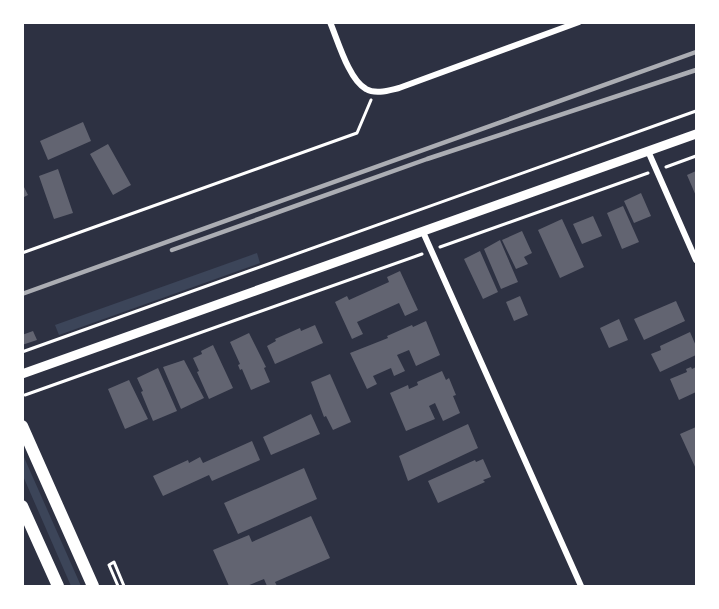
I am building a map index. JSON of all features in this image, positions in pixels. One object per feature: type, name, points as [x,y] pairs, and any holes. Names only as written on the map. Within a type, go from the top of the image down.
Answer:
[{"type":"highway","points":[[22,426],[93,586]]},
{"type":"highway","points":[[22,506],[58,586]]},
{"type":"street","points":[[330,22],[354,79],[367,90],[384,92],[579,22]]},
{"type":"street","points":[[22,374],[696,134]]},
{"type":"street","points":[[648,151],[696,260]]},
{"type":"street","points":[[423,232],[581,586]]},
{"type":"path","points":[[22,253],[357,133],[375,91]]},
{"type":"path","points":[[22,352],[696,111]]},
{"type":"path","points":[[26,395],[696,156]]},
{"type":"path","points":[[118,586],[109,565],[114,562],[124,586]]},
{"type":"shaded area","points":[[257,253],[260,263],[59,335],[55,325]]},
{"type":"shaded area","points":[[22,455],[81,586],[71,586],[23,476]]},
{"type":"building","points":[[83,122],[91,141],[48,160],[40,141]]},
{"type":"building","points":[[108,144],[131,185],[113,195],[90,154]]},
{"type":"building","points":[[58,169],[73,213],[54,219],[39,176]]},
{"type":"building","points":[[696,171],[696,196],[687,175]]},
{"type":"building","points":[[22,183],[28,195],[22,198]]},
{"type":"building","points":[[641,193],[651,216],[634,223],[624,201]]},
{"type":"building","points":[[623,206],[639,242],[622,249],[607,213]]},
{"type":"building","points":[[593,216],[602,236],[582,244],[573,224]]},
{"type":"building","points":[[562,219],[584,267],[560,278],[538,230]]},
{"type":"building","points":[[522,231],[532,253],[524,257],[528,264],[516,269],[502,240]]},
{"type":"building","points":[[500,240],[518,282],[501,289],[484,249]]},
{"type":"building","points":[[480,251],[498,292],[483,299],[464,259]]},
{"type":"building","points":[[400,271],[418,310],[405,316],[399,303],[357,322],[363,334],[352,339],[335,302],[347,296],[349,300],[389,282],[387,277]]},
{"type":"building","points":[[520,296],[528,315],[514,321],[506,302]]},
{"type":"building","points":[[676,301],[685,321],[644,340],[634,319]]},
{"type":"building","points":[[619,319],[628,340],[609,348],[600,328]]},
{"type":"building","points":[[426,321],[440,355],[416,366],[409,350],[397,355],[405,371],[394,376],[391,368],[373,376],[377,384],[367,389],[350,353]]},
{"type":"building","points":[[315,325],[323,343],[275,364],[267,346],[276,341],[275,339],[300,328],[301,331]]},
{"type":"building","points":[[33,331],[37,340],[22,345],[22,335]]},
{"type":"building","points":[[690,332],[696,346],[696,355],[660,372],[651,354],[661,350],[660,346]]},
{"type":"building","points":[[249,333],[266,367],[264,368],[270,382],[251,390],[242,369],[240,370],[238,365],[240,364],[230,342]]},
{"type":"building","points":[[213,345],[233,388],[209,399],[193,358]]},
{"type":"building","points":[[184,360],[204,398],[181,409],[163,367]]},
{"type":"building","points":[[691,367],[692,369],[696,367],[696,392],[679,400],[670,379],[687,372],[686,369]]},
{"type":"building","points":[[158,368],[177,411],[153,421],[137,378]]},
{"type":"building","points":[[442,371],[446,380],[449,378],[460,413],[443,421],[435,403],[429,406],[435,419],[406,431],[390,393],[408,385],[409,389],[418,385],[417,382]]},
{"type":"building","points":[[330,374],[351,422],[333,430],[326,416],[324,417],[311,382]]},
{"type":"building","points":[[129,380],[148,419],[125,429],[108,389]]},
{"type":"building","points":[[311,414],[320,434],[271,455],[263,437]]},
{"type":"building","points":[[468,424],[478,448],[408,481],[399,456]]},
{"type":"building","points":[[696,427],[696,469],[680,434]]},
{"type":"building","points":[[252,441],[260,460],[212,481],[209,475],[163,496],[153,476],[188,460],[189,463],[200,457],[203,463]]},
{"type":"building","points":[[483,459],[491,477],[483,480],[485,482],[438,503],[428,481],[475,460],[476,462]]},
{"type":"building","points":[[304,468],[317,499],[238,534],[224,503]]},
{"type":"building","points":[[311,516],[330,558],[275,582],[277,586],[267,586],[264,579],[247,586],[229,586],[213,550],[249,535],[252,542]]},
{"type":"railway","points":[[22,294],[696,52]]},
{"type":"railway","points":[[172,250],[427,159],[696,70]]}]
